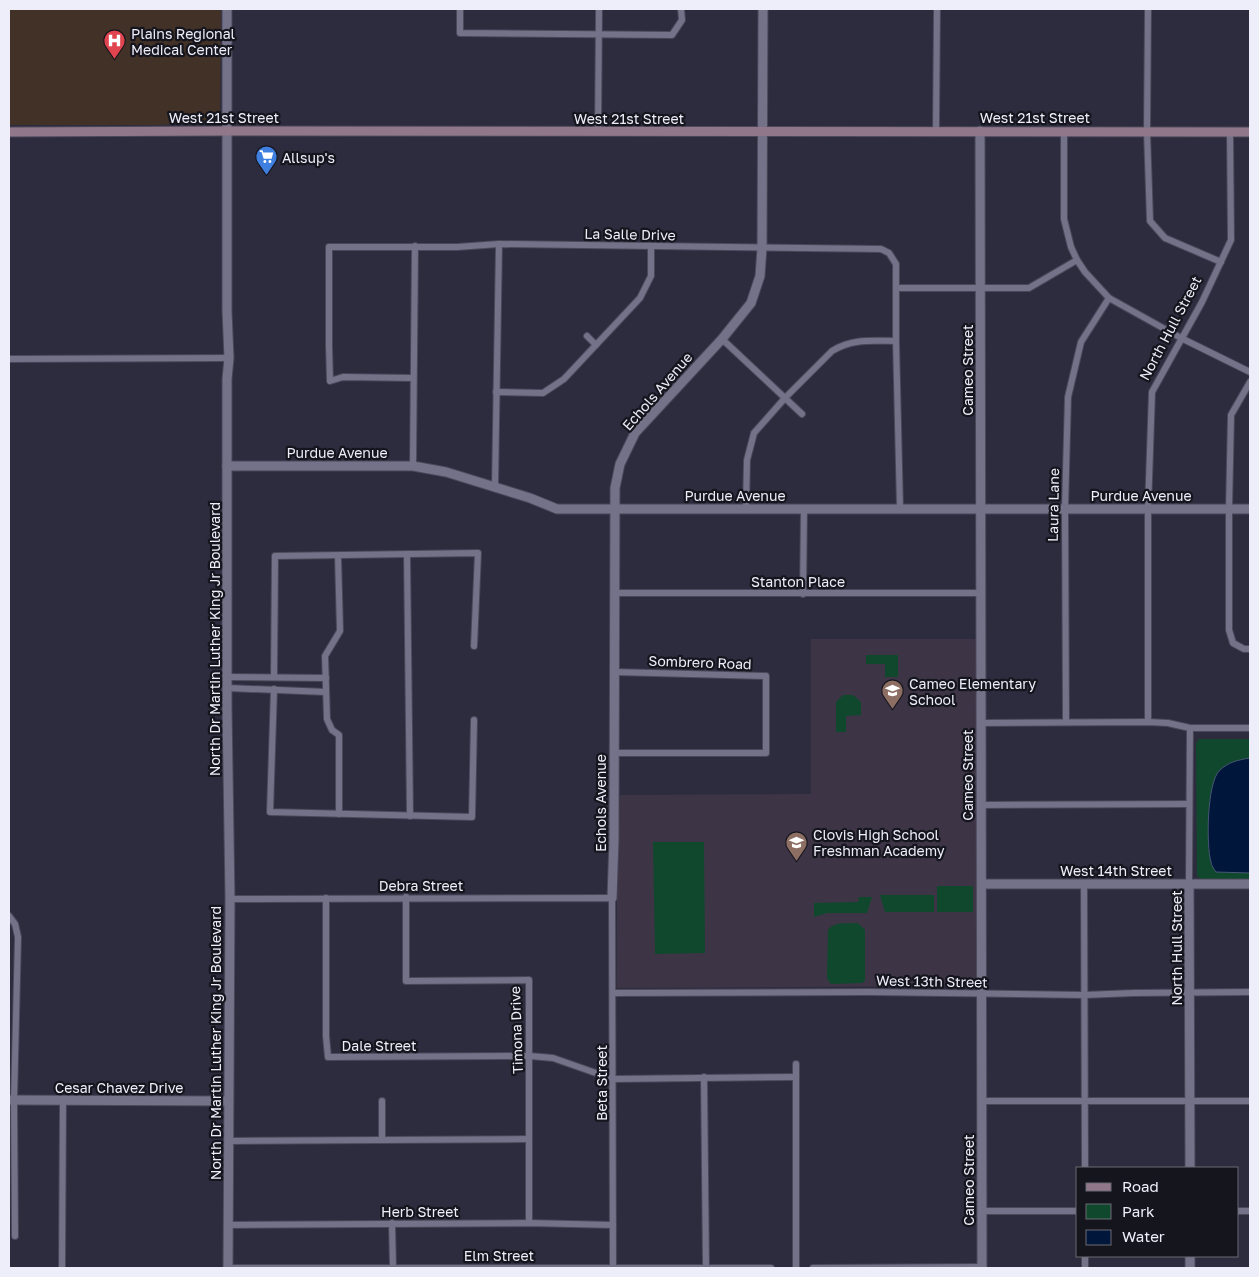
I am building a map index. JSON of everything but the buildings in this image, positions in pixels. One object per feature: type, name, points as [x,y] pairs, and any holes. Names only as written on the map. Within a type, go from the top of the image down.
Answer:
[{"type":"main road","name":"West 21st Street","points":[[9,132],[227,130],[1250,132]]},
{"type":"street","name":"North Dr Martin Luther King Jr Boulevard","points":[[227,9],[227,311],[229,358],[227,379],[227,466],[230,899],[228,1268]]},
{"type":"street","points":[[460,9],[460,33],[672,35],[682,20],[681,9]]},
{"type":"street","points":[[598,132],[600,9]]},
{"type":"street","name":"Echols Avenue","points":[[612,898],[614,840],[615,488],[620,464],[635,433],[722,339],[751,303],[760,276],[762,248],[763,9]]},
{"type":"street","points":[[936,131],[937,9]]},
{"type":"street","points":[[1148,9],[1147,132],[1150,221],[1165,238],[1221,262]]},
{"type":"street","name":"Cameo Street","points":[[980,131],[982,1268]]},
{"type":"street","points":[[1064,131],[1064,219],[1077,260],[1096,286],[1109,298],[1181,338],[1250,372]]},
{"type":"street","name":"North Hull Street","points":[[1148,722],[1148,510],[1152,392],[1202,302],[1231,240],[1230,132]]},
{"type":"street","points":[[494,487],[499,244]]},
{"type":"street","name":"La Salle Drive","points":[[413,378],[343,378],[330,380],[329,247],[457,247],[499,244],[881,249],[889,253],[896,264],[900,508]]},
{"type":"street","points":[[413,466],[415,246]]},
{"type":"street","points":[[496,392],[543,394],[564,379],[640,298],[650,276],[652,247]]},
{"type":"street","points":[[896,288],[1029,288],[1077,260]]},
{"type":"street","name":"Laura Lane","points":[[1066,722],[1065,508],[1068,397],[1081,342],[1109,298]]},
{"type":"street","points":[[587,336],[596,345]]},
{"type":"street","points":[[722,339],[802,414]]},
{"type":"street","points":[[746,508],[747,460],[754,433],[785,398],[832,351],[840,346],[856,341],[896,341]]},
{"type":"street","points":[[9,359],[229,358]]},
{"type":"street","points":[[1250,382],[1231,415],[1229,509],[1230,630],[1233,643],[1244,649],[1250,649]]},
{"type":"street","name":"Purdue Avenue","points":[[227,466],[413,466],[446,472],[557,509],[1250,509]]},
{"type":"street","points":[[803,594],[804,508]]},
{"type":"street","points":[[274,677],[275,556],[478,553],[474,646]]},
{"type":"street","points":[[407,554],[410,816]]},
{"type":"street","points":[[338,556],[340,631],[325,656],[327,720],[332,730],[339,735],[339,814]]},
{"type":"street","name":"Stanton Place","points":[[615,593],[981,593]]},
{"type":"street","name":"Sombrero Road","points":[[614,672],[766,676],[766,753],[614,753]]},
{"type":"street","points":[[228,677],[326,678]]},
{"type":"street","points":[[228,688],[326,692]]},
{"type":"street","points":[[274,689],[270,812],[472,817],[474,720]]},
{"type":"street","points":[[981,723],[1148,722],[1168,723],[1190,728],[1250,728]]},
{"type":"street","name":"North Hull Street","points":[[1190,728],[1190,1167]]},
{"type":"street","points":[[982,805],[1189,804]]},
{"type":"street","name":"West 14th Street","points":[[982,884],[1250,884]]},
{"type":"street","points":[[1084,884],[1085,1167]]},
{"type":"street","name":"Debra Street","points":[[230,899],[406,897],[612,898]]},
{"type":"street","name":"Timona Drive","points":[[406,897],[406,981],[529,980],[529,1223]]},
{"type":"street","name":"Dale Street","points":[[326,898],[326,1036],[328,1057],[530,1056]]},
{"type":"street","name":"Beta Street","points":[[612,898],[613,1268]]},
{"type":"street","points":[[9,916],[15,924],[18,937],[11,1100],[15,1236]]},
{"type":"street","name":"West 13th Street","points":[[613,993],[982,993],[993,995],[1084,995],[1134,992],[1250,992]]},
{"type":"street","points":[[530,1056],[553,1058],[613,1079],[796,1077]]},
{"type":"street","points":[[796,1064],[796,1268]]},
{"type":"street","points":[[704,1078],[706,1268]]},
{"type":"street","name":"Cesar Chavez Drive","points":[[11,1100],[228,1101]]},
{"type":"street","points":[[62,1268],[63,1101]]},
{"type":"street","points":[[382,1101],[382,1139]]},
{"type":"street","points":[[982,1101],[1250,1101]]},
{"type":"street","points":[[228,1141],[529,1139]]},
{"type":"street","points":[[982,1211],[1076,1211]]},
{"type":"street","name":"Herb Street","points":[[228,1225],[529,1223],[613,1225]]},
{"type":"street","points":[[392,1224],[393,1268]]},
{"type":"street","name":"Elm Street","points":[[228,1268],[771,1268]]},
{"type":"street","points":[[813,1268],[982,1268]]},
{"type":"shaded area","name":"Plains Regional Medical Center","points":[[9,9],[221,9],[220,118],[218,121],[161,125],[9,125]]},
{"type":"shaded area","name":"Clovis High School Freshman Academy","points":[[811,639],[976,639],[976,986],[617,988],[617,888],[620,795],[811,794]]},
{"type":"green space","points":[[866,655],[898,655],[898,677],[885,677],[885,664],[866,664]]},
{"type":"green space","points":[[843,695],[853,695],[861,702],[861,715],[846,716],[846,732],[836,732],[836,702]]},
{"type":"green space","points":[[1199,739],[1250,739],[1250,879],[1201,879],[1197,876],[1196,743]]},
{"type":"green space","points":[[653,842],[704,842],[705,953],[655,954]]},
{"type":"green space","points":[[937,886],[973,886],[973,912],[937,912]]},
{"type":"green space","points":[[880,895],[934,895],[934,912],[885,912]]},
{"type":"green space","points":[[859,897],[872,897],[867,913],[827,913],[814,917],[814,903],[858,902]]},
{"type":"green space","points":[[858,923],[865,930],[865,981],[862,983],[831,984],[827,979],[828,930],[837,924]]},
{"type":"water","points":[[1250,758],[1250,873],[1216,872],[1211,863],[1208,842],[1212,788],[1219,771],[1226,765]]},
{"type":"place","name":"Plains Regional Medical Center","points":[[115,60]]},
{"type":"place","name":"Allsup's","points":[[266,176]]},
{"type":"place","name":"Cameo Elementary School","points":[[893,710]]},
{"type":"place","name":"Clovis High School Freshman Academy","points":[[797,861]]}]
